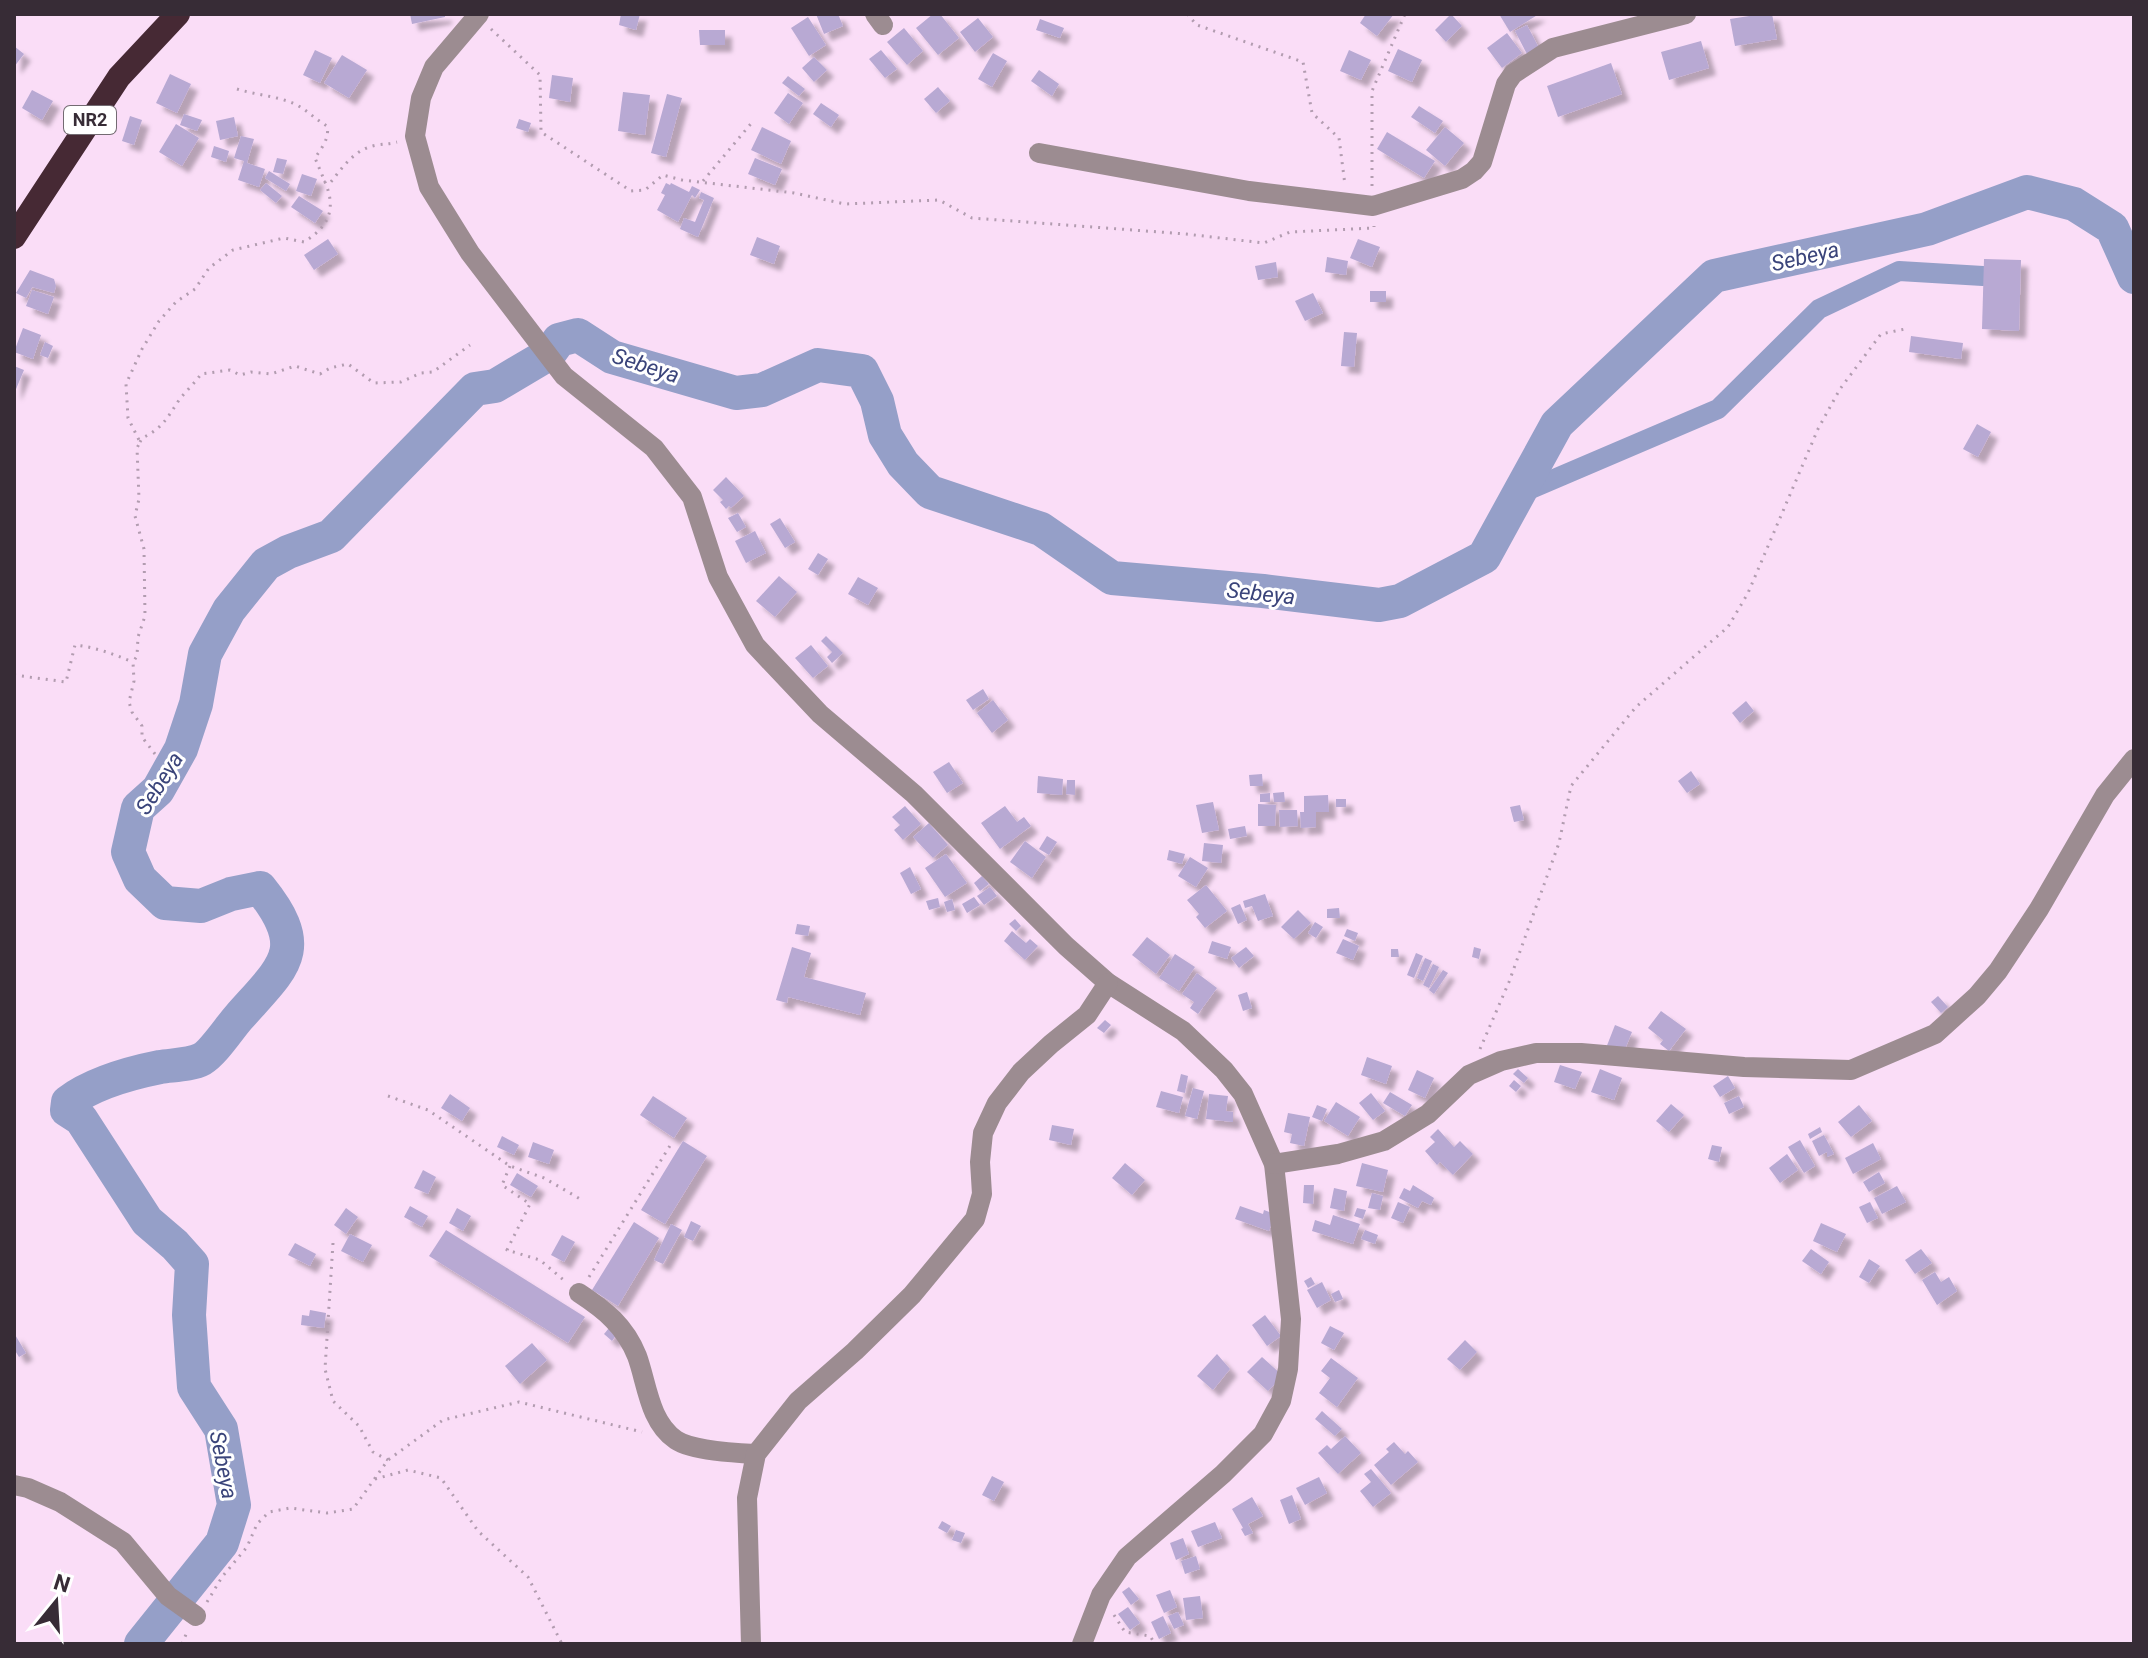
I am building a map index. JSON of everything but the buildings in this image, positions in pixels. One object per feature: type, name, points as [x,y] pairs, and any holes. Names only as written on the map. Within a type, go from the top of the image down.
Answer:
[{"type":"highway","name":"NR2","points":[[14,237],[119,77],[178,14]]},
{"type":"street","points":[[478,14],[434,67],[421,98],[415,136],[429,187],[470,253],[564,376],[654,448],[692,497],[718,577],[755,645],[820,714],[914,794],[1066,946],[1108,983],[1183,1031],[1224,1070],[1243,1094],[1274,1164],[1291,1319],[1288,1369],[1281,1401],[1263,1434],[1223,1474],[1127,1557],[1101,1595],[1082,1644]]},
{"type":"street","points":[[1039,153],[1249,191],[1373,206],[1462,179],[1474,171],[1482,162],[1506,84],[1513,74],[1553,48],[1686,14]]},
{"type":"street","points":[[1274,1164],[1338,1154],[1384,1141],[1428,1114],[1469,1075],[1501,1061],[1536,1053],[1597,1054],[1744,1067],[1851,1070],[1935,1034],[1977,996],[1998,971],[2039,909],[2105,795],[2134,759]]},
{"type":"street","points":[[751,1644],[747,1498],[756,1454],[798,1401],[912,1295],[975,1219],[982,1194],[980,1162],[983,1133],[997,1103],[1021,1072],[1087,1015],[1108,983]]},
{"type":"street","points":[[579,1293],[610,1314],[625,1334],[637,1355],[657,1418],[677,1440],[716,1451],[756,1454]]},
{"type":"street","points":[[14,1485],[60,1502],[123,1542],[182,1607]]},
{"type":"path","points":[[478,14],[540,75],[541,132],[631,191],[645,190],[663,175],[794,193],[845,204],[939,200],[972,218],[1264,243],[1290,232],[1374,228],[1372,91],[1405,14]]},
{"type":"path","points":[[1187,14],[1197,25],[1303,62],[1312,113],[1339,138],[1345,185]]},
{"type":"path","points":[[140,442],[128,418],[126,384],[159,321],[176,302],[195,289],[209,268],[233,250],[284,238],[304,242],[321,231],[329,212],[325,182],[315,158],[328,132],[327,126],[291,102],[237,89]]},
{"type":"path","points":[[703,181],[754,120]]},
{"type":"path","points":[[325,182],[330,183],[337,171],[357,153],[375,145],[391,144],[415,136]]},
{"type":"path","points":[[1469,1075],[1509,982],[1559,843],[1571,786],[1636,707],[1728,627],[1748,593],[1818,429],[1840,389],[1881,334],[1905,329]]},
{"type":"path","points":[[155,754],[142,737],[142,726],[129,702],[134,681],[133,662],[145,616],[144,549],[135,516],[139,499],[137,448],[142,438],[156,432],[167,421],[201,374],[230,370],[240,375],[251,372],[271,374],[295,366],[320,374],[325,369],[348,364],[374,383],[396,383],[421,373],[433,372],[470,345]]},
{"type":"path","points":[[14,675],[66,682],[75,645],[94,647],[133,662]]},
{"type":"path","points":[[388,1096],[428,1110],[510,1166],[544,1178],[582,1200]]},
{"type":"path","points":[[510,1166],[502,1185],[530,1204],[507,1250],[540,1260],[579,1293],[671,1144]]},
{"type":"path","points":[[333,1243],[325,1369],[330,1391],[333,1401],[359,1426],[373,1452],[388,1460]]},
{"type":"path","points":[[182,1607],[222,1577],[247,1547],[257,1524],[269,1512],[290,1508],[327,1513],[353,1509],[388,1460],[443,1420],[519,1402],[677,1440]]},
{"type":"path","points":[[375,1479],[408,1470],[441,1478],[478,1531],[528,1577],[562,1644]]},
{"type":"path","points":[[1101,1595],[1125,1632],[1150,1636],[1155,1644]]},
{"type":"waterway","name":"Sebeya","points":[[141,1644],[222,1543],[234,1505],[221,1429],[194,1387],[189,1315],[192,1264],[147,1221],[81,1119],[67,1110],[68,1102],[112,1080],[148,1069],[202,1059],[279,970],[287,943],[284,927],[260,888],[231,894],[201,906],[165,903],[140,879],[128,852],[138,808],[158,790],[181,749],[196,704],[205,654],[229,610],[266,564],[331,536],[475,389],[495,386],[549,354],[559,340],[578,335],[612,357],[736,393],[762,390],[818,365],[862,371],[877,401],[885,435],[903,464],[930,492],[1041,529],[1112,578],[1379,605],[1400,601],[1484,557],[1557,424],[1714,276],[1927,229],[2027,192],[2074,204],[2112,228],[2134,277]]},
{"type":"waterway","points":[[1519,494],[1718,409],[1819,309],[1899,271],[1983,276]]}]
